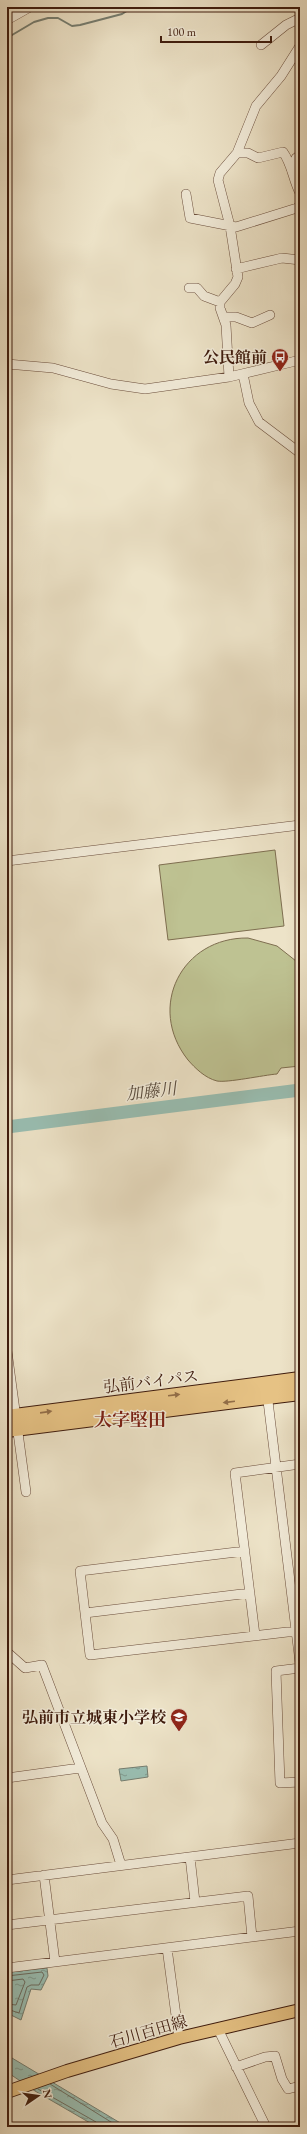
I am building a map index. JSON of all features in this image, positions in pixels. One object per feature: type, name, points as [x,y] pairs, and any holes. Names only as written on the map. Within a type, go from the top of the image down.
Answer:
[{"type":"highway","name":"弘前バイパス","points":[[12,1423],[266,1390],[300,1379]]},
{"type":"highway","name":"弘前バイパス","points":[[266,1390],[300,1393]]},
{"type":"main road","name":"石川百田線","points":[[7,2092],[67,2071],[180,2038],[299,2012]]},
{"type":"street","points":[[7,20],[30,7]]},
{"type":"street","points":[[261,45],[286,24],[300,18]]},
{"type":"street","points":[[229,377],[228,348],[224,317],[220,308],[220,302],[235,284],[238,277],[230,226],[218,180],[220,173],[236,153],[256,106],[281,76],[300,46]]},
{"type":"street","points":[[236,153],[248,153],[256,155],[258,158],[284,152],[294,182],[300,193]]},
{"type":"street","points":[[291,170],[296,158],[300,155]]},
{"type":"street","points":[[186,194],[190,218],[213,221],[230,226],[236,226],[297,208],[300,205]]},
{"type":"street","points":[[236,269],[282,258],[300,260]]},
{"type":"street","points":[[189,288],[197,288],[204,296],[220,302]]},
{"type":"street","points":[[224,317],[236,317],[252,323],[270,315]]},
{"type":"street","points":[[289,363],[300,351]]},
{"type":"street","points":[[7,364],[53,368],[111,384],[145,389],[229,377],[300,360]]},
{"type":"street","points":[[243,374],[249,403],[259,422],[300,453]]},
{"type":"street","points":[[7,861],[300,825]]},
{"type":"street","points":[[7,1351],[12,1423],[26,1492]]},
{"type":"street","points":[[266,1390],[300,1663]]},
{"type":"street","points":[[255,1635],[235,1473],[300,1464]]},
{"type":"street","points":[[245,1551],[80,1571],[90,1655],[296,1631]]},
{"type":"street","points":[[85,1613],[250,1593]]},
{"type":"street","points":[[7,1652],[25,1668],[42,1665],[102,1823],[113,1839],[121,1866]]},
{"type":"street","points":[[300,1668],[276,1671],[280,1783],[300,1782]]},
{"type":"street","points":[[7,1778],[80,1768]]},
{"type":"street","points":[[7,1880],[300,1843]]},
{"type":"street","points":[[190,1857],[195,1902]]},
{"type":"street","points":[[44,1875],[55,1962]]},
{"type":"street","points":[[7,1925],[248,1896],[252,1937]]},
{"type":"street","points":[[7,1968],[300,1932]]},
{"type":"street","points":[[167,1948],[180,2038]]},
{"type":"street","points":[[218,2029],[266,2127]]},
{"type":"street","points":[[236,2067],[265,2057],[275,2056],[282,2079],[288,2089],[300,2086]]},
{"type":"green space","points":[[275,850],[284,926],[168,940],[159,865]]},
{"type":"green space","points":[[248,938],[277,946],[296,961],[300,987],[300,1066],[281,1068],[277,1074],[229,1081],[217,1081],[204,1075],[188,1060],[176,1040],[170,1018],[171,998],[178,979],[189,962],[205,949],[225,941]]},
{"type":"water","points":[[147,1766],[148,1777],[121,1781],[119,1769]]},
{"type":"water","points":[[47,1968],[48,1976],[41,1990],[31,1989],[21,2020],[7,2013],[7,1972]]},
{"type":"water","points":[[7,2055],[127,2127],[97,2127],[35,2091],[7,2072]]},
{"type":"waterway","points":[[7,38],[34,22],[48,18],[58,18],[72,26],[80,25],[122,14],[133,7]]},
{"type":"waterway","name":"加藤川","points":[[7,1127],[300,1090]]},
{"type":"place","name":"公民館前","points":[[280,372]]},
{"type":"place","name":"弘前市立城東小学校","points":[[179,1732]]},
{"type":"district","name":"大字堅田","points":[[130,1420]]}]
